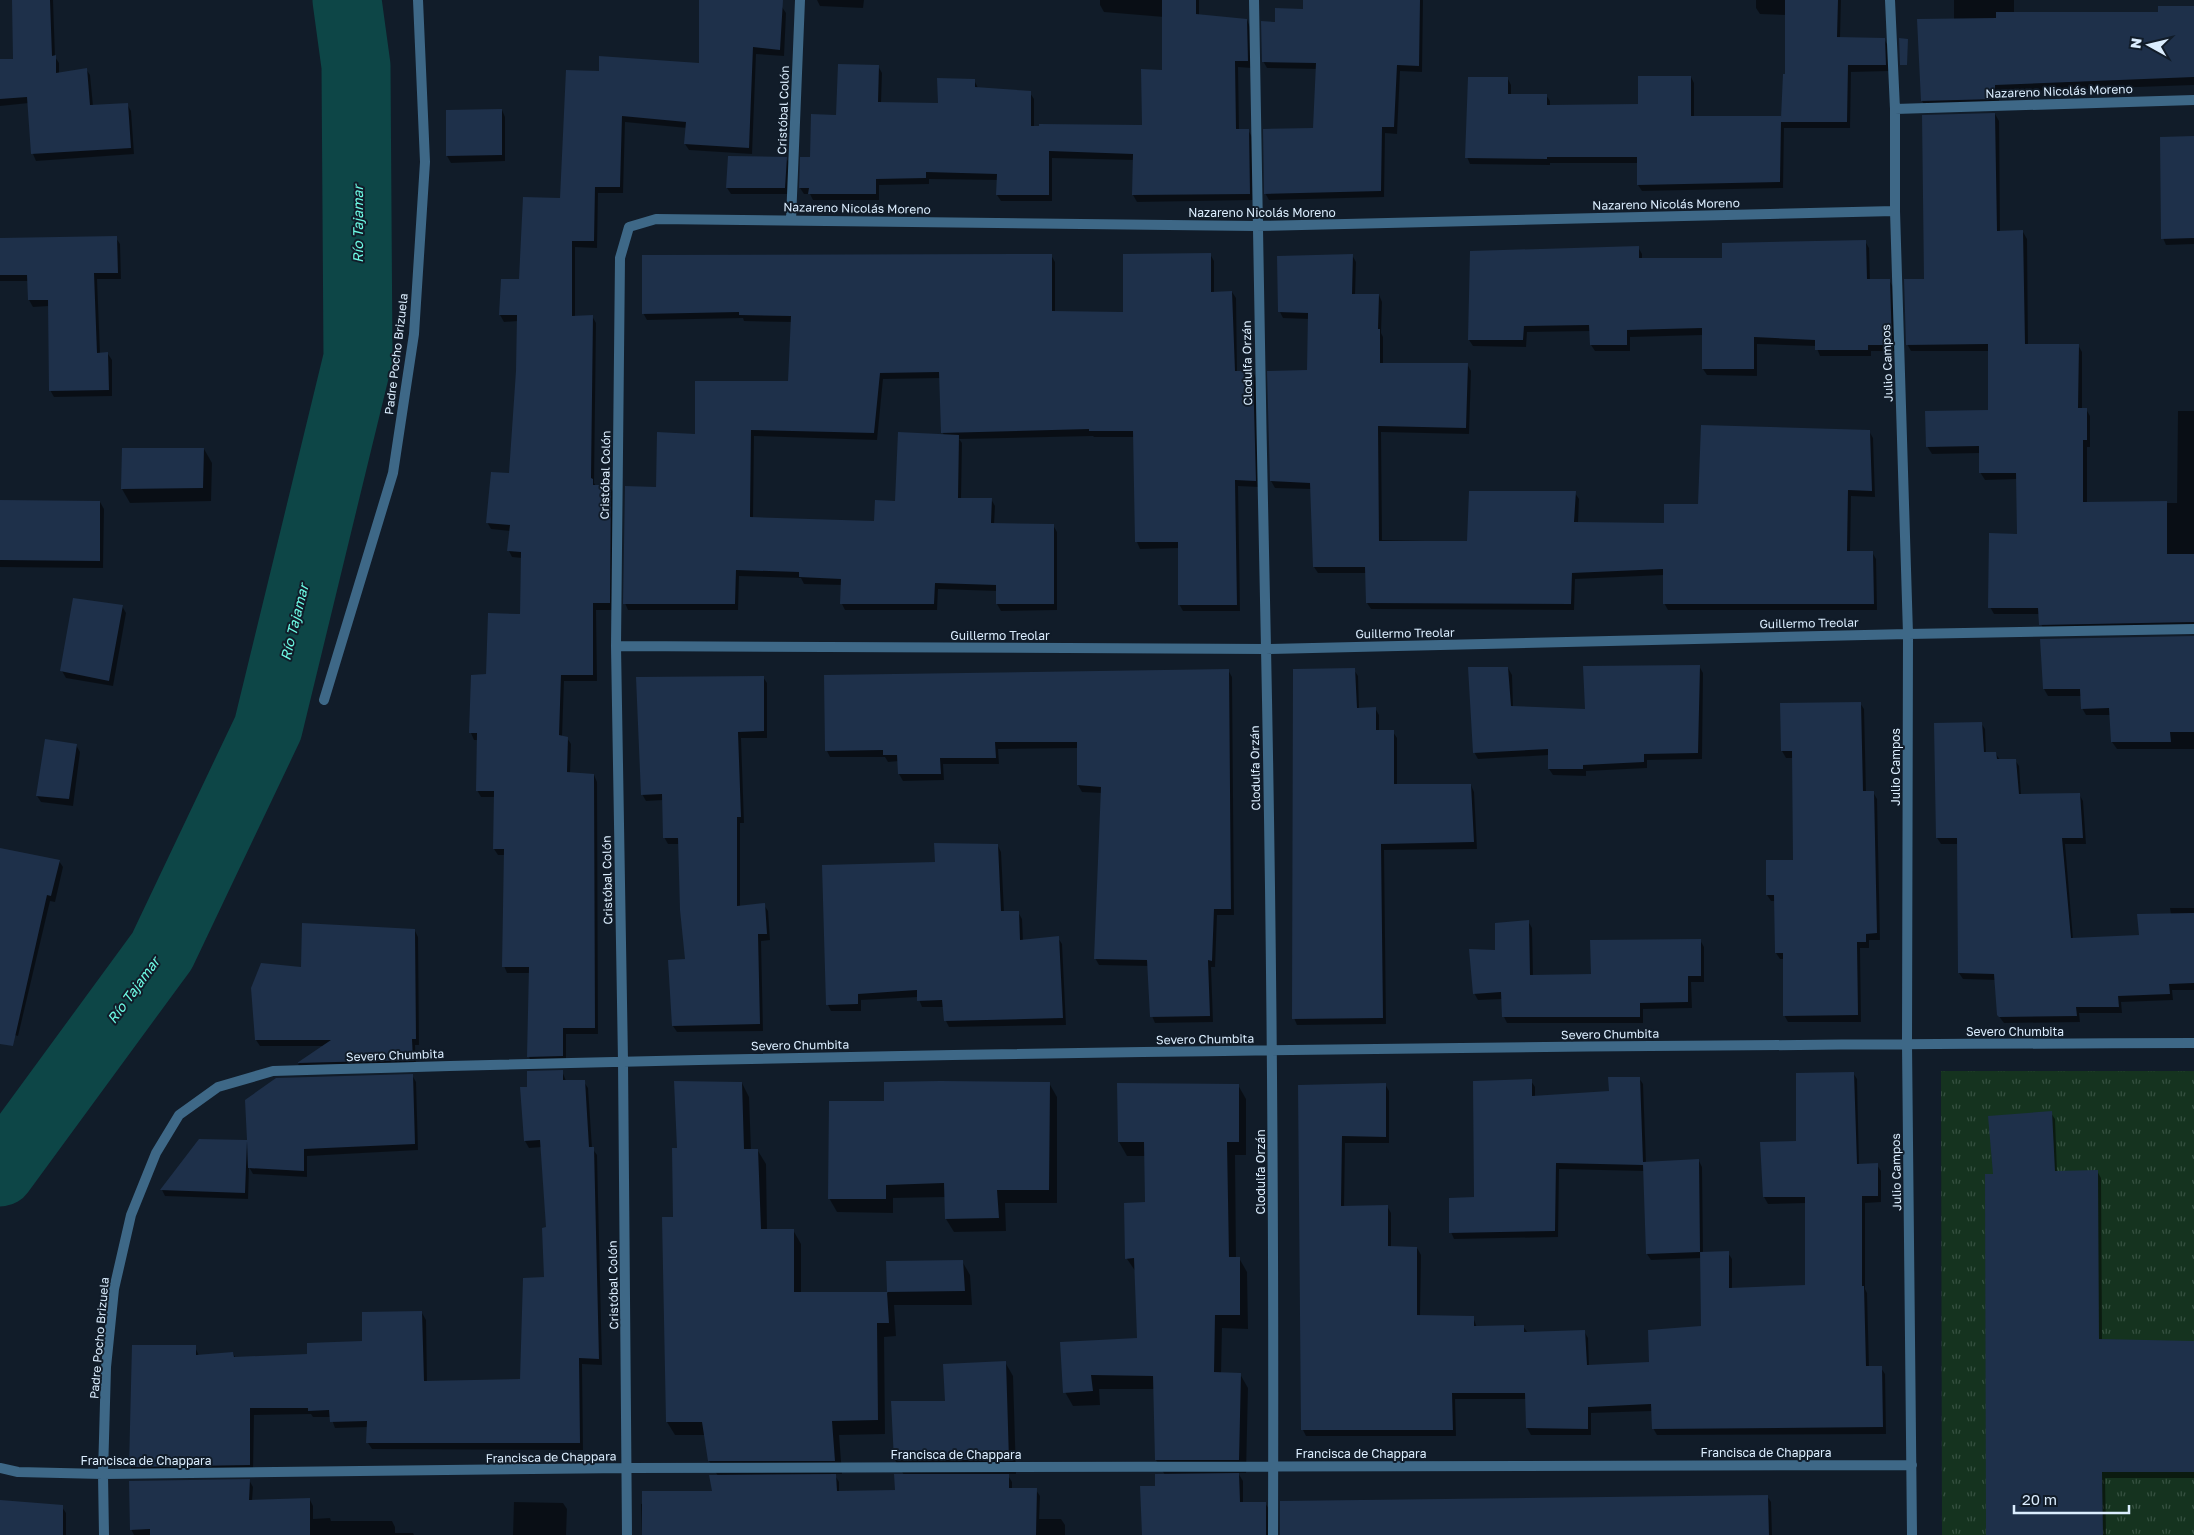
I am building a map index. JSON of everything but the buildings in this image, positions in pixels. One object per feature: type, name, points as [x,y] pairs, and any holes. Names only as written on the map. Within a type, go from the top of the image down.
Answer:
[{"type":"street","name":"Padre Pocho Brizuela","points":[[324,700],[393,473],[414,334],[425,162],[418,0]]},
{"type":"street","name":"Cristóbal Colón","points":[[791,220],[800,0]]},
{"type":"street","name":"Clodulfa Orzán","points":[[1254,0],[1256,226],[1266,649],[1272,1050],[1273,1535]]},
{"type":"street","name":"Julio Campos","points":[[1890,0],[1895,109],[1895,211],[1908,634],[1907,1044],[1912,1535]]},
{"type":"street","name":"Nazareno Nicolás Moreno","points":[[1895,109],[2194,100]]},
{"type":"street","name":"Nazareno Nicolás Moreno","points":[[629,227],[656,218],[1256,226],[1895,211]]},
{"type":"street","name":"Cristóbal Colón","points":[[627,1535],[623,1061],[616,646],[620,258],[629,227]]},
{"type":"street","name":"Guillermo Treolar","points":[[616,646],[1266,649],[2194,629]]},
{"type":"street","name":"Severo Chumbita","points":[[218,1087],[273,1072],[623,1061],[1272,1050],[2194,1043]]},
{"type":"street","name":"Padre Pocho Brizuela","points":[[104,1535],[103,1474],[106,1367],[114,1289],[131,1216],[156,1153],[179,1115],[218,1087]]},
{"type":"street","name":"Francisca de Chappara","points":[[0,1468],[18,1472],[103,1474],[627,1468],[1912,1465]]},
{"type":"green space","points":[[1941,1071],[2194,1071],[2194,1535],[1942,1535]]},
{"type":"waterway","name":"Río Tajamar","points":[[0,1172],[162,951],[268,728],[358,358],[356,66],[347,0]]}]
